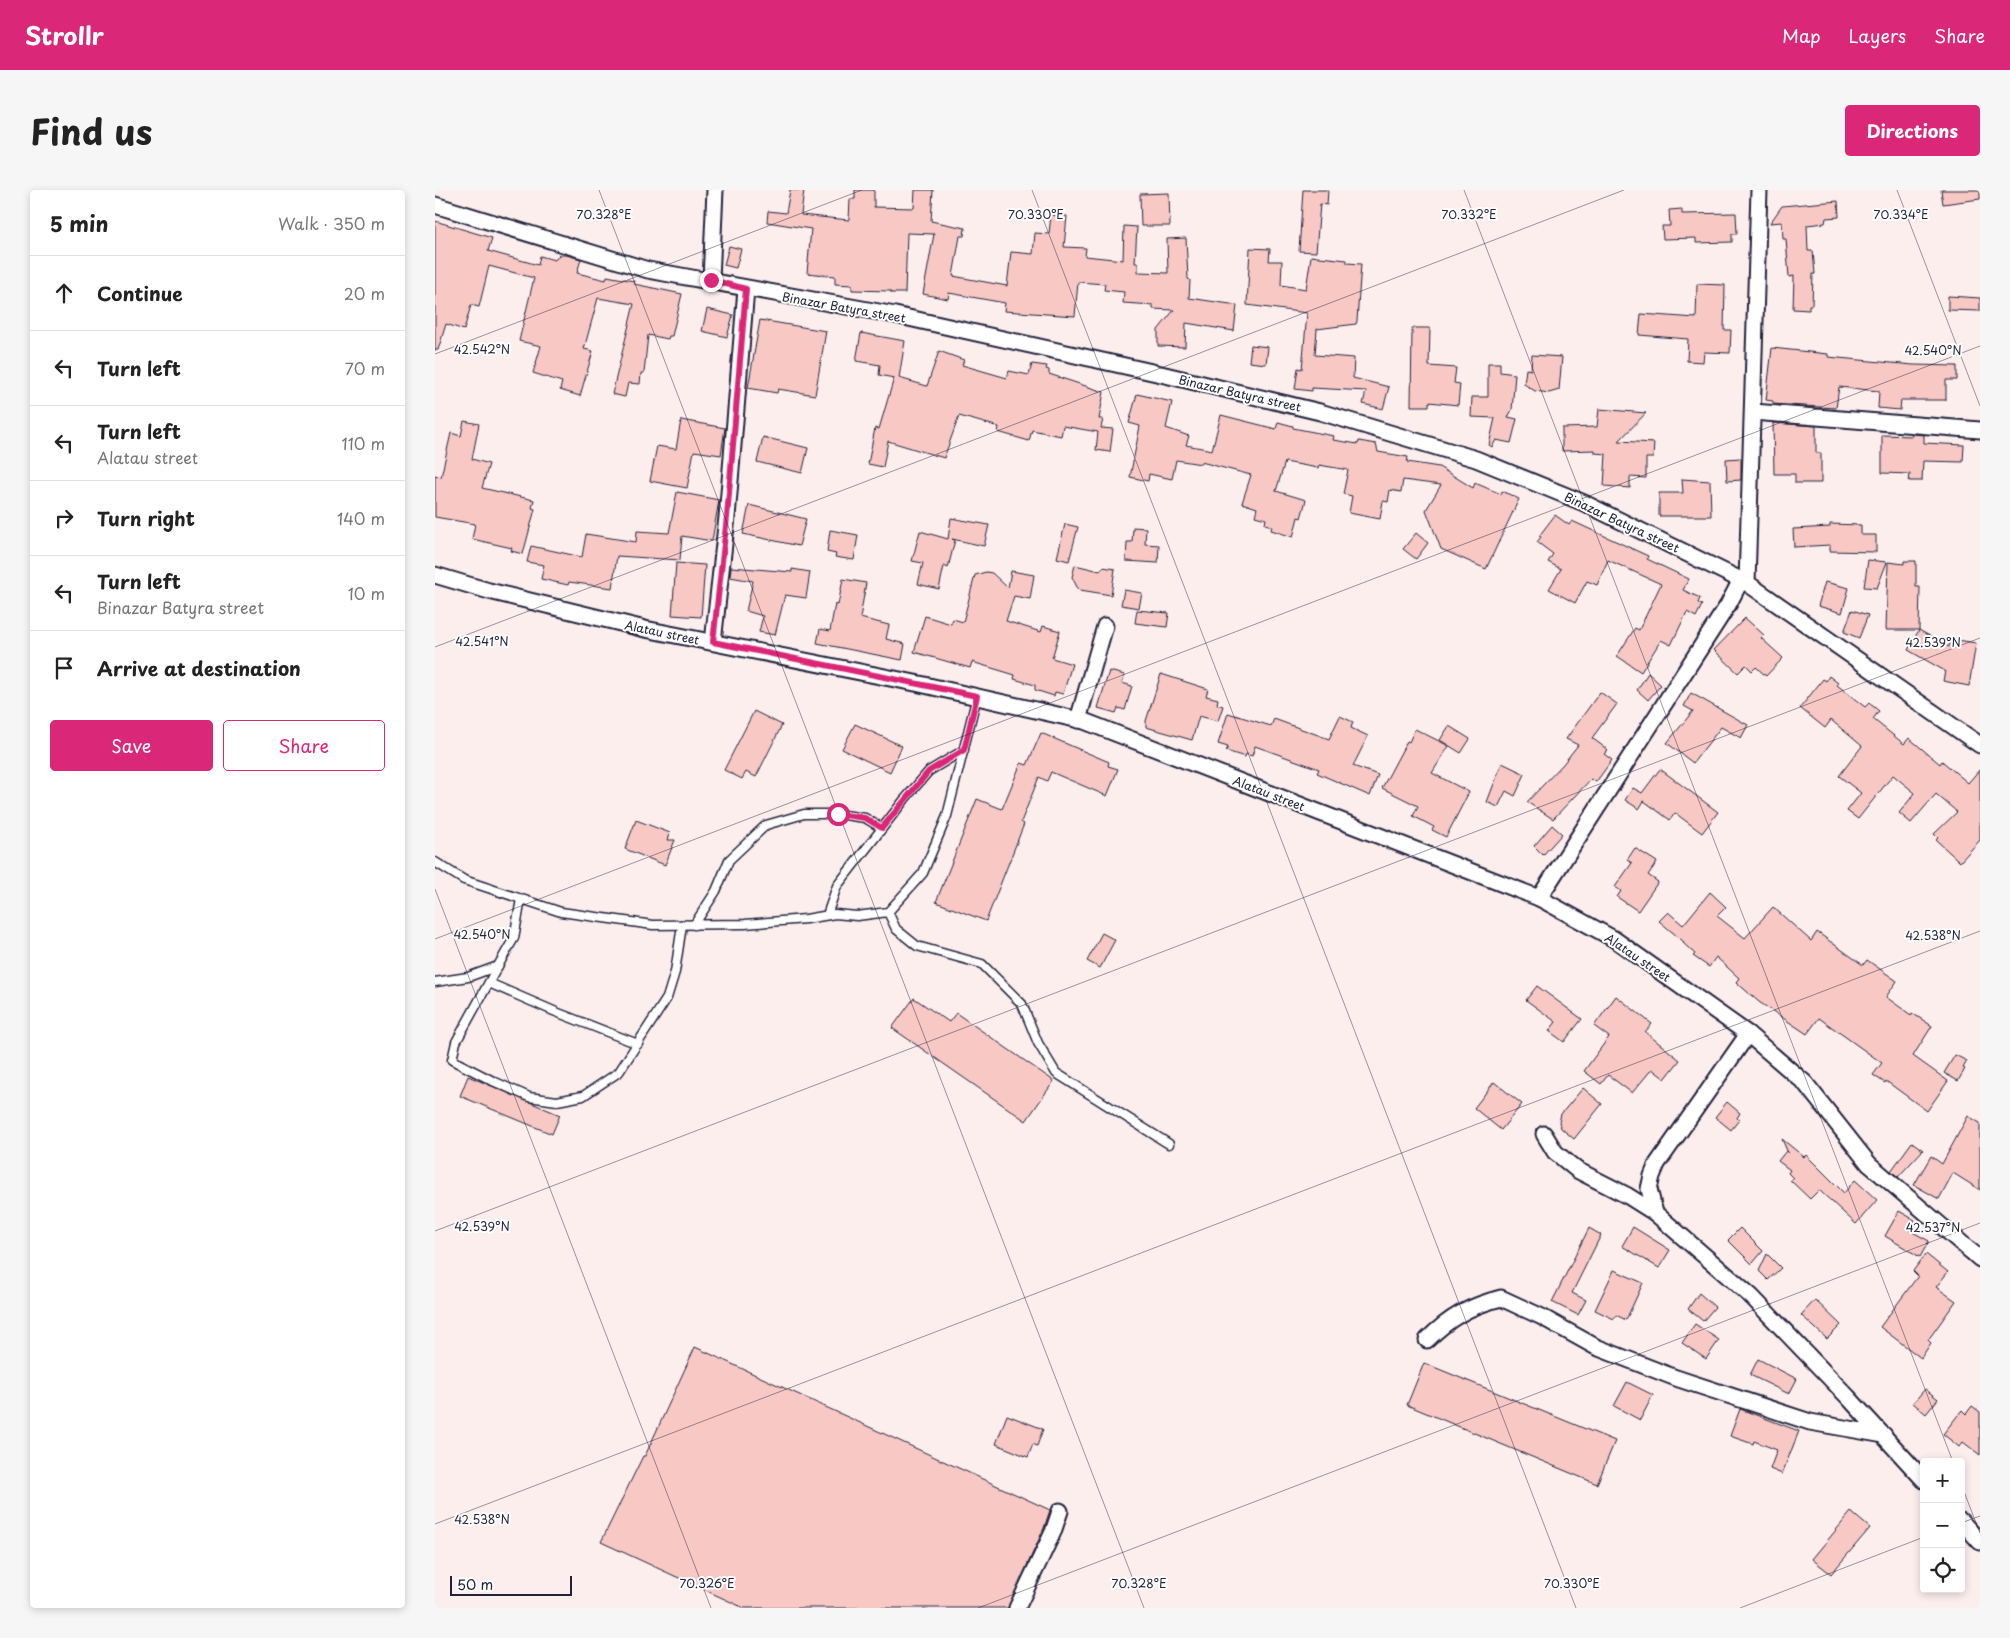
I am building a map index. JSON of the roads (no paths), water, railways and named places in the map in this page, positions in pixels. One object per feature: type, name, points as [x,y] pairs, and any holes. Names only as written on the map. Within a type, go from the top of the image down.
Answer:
[{"type":"street","points":[[711,280],[715,190]]},
{"type":"street","points":[[1539,898],[1744,581],[1753,412],[1759,190]]},
{"type":"street","name":"Binazar Batyra street","points":[[435,205],[647,270],[711,280],[746,289],[895,315],[1161,374],[1321,412],[1476,458],[1584,503],[1744,581],[1980,745]]},
{"type":"street","points":[[713,642],[727,517],[746,289]]},
{"type":"street","points":[[1753,412],[1790,413],[1980,430]]},
{"type":"street","name":"Alatau street","points":[[435,575],[489,591],[645,629],[977,696],[1078,720],[1539,898],[1614,939],[1748,1034],[1805,1083],[1869,1164],[1980,1259]]},
{"type":"street","points":[[1078,720],[1105,626]]},
{"type":"street","points":[[1655,1213],[1649,1189],[1657,1164],[1748,1034]]},
{"type":"street","points":[[1544,1134],[1555,1152],[1577,1170],[1628,1196],[1655,1213],[1752,1297],[1920,1476]]},
{"type":"street","points":[[1427,1340],[1442,1325],[1476,1305],[1501,1298],[1542,1317],[1596,1347],[1676,1378],[1810,1422],[1884,1436]]},
{"type":"street","points":[[1017,1608],[1053,1532],[1060,1511]]},
{"type":"street","points":[[1965,1525],[1980,1542]]},
{"type":"lane","points":[[435,862],[464,880],[561,912],[653,925],[745,924],[806,919],[835,914],[857,916],[888,912],[923,873],[947,816],[977,696]]},
{"type":"lane","points":[[827,915],[837,886],[929,771],[964,750]]},
{"type":"lane","points":[[694,925],[716,891],[729,860],[766,825],[804,814],[838,814],[865,818],[882,828]]},
{"type":"lane","points":[[521,899],[514,938],[457,1042],[452,1060],[529,1097],[557,1102],[583,1096],[619,1072],[667,998],[675,972],[682,925]]},
{"type":"lane","points":[[888,912],[896,929],[917,946],[982,964],[1022,1004],[1038,1043],[1056,1073],[1169,1144]]},
{"type":"lane","points":[[435,982],[469,977],[498,966]]},
{"type":"lane","points":[[489,983],[555,1012],[638,1044]]}]
